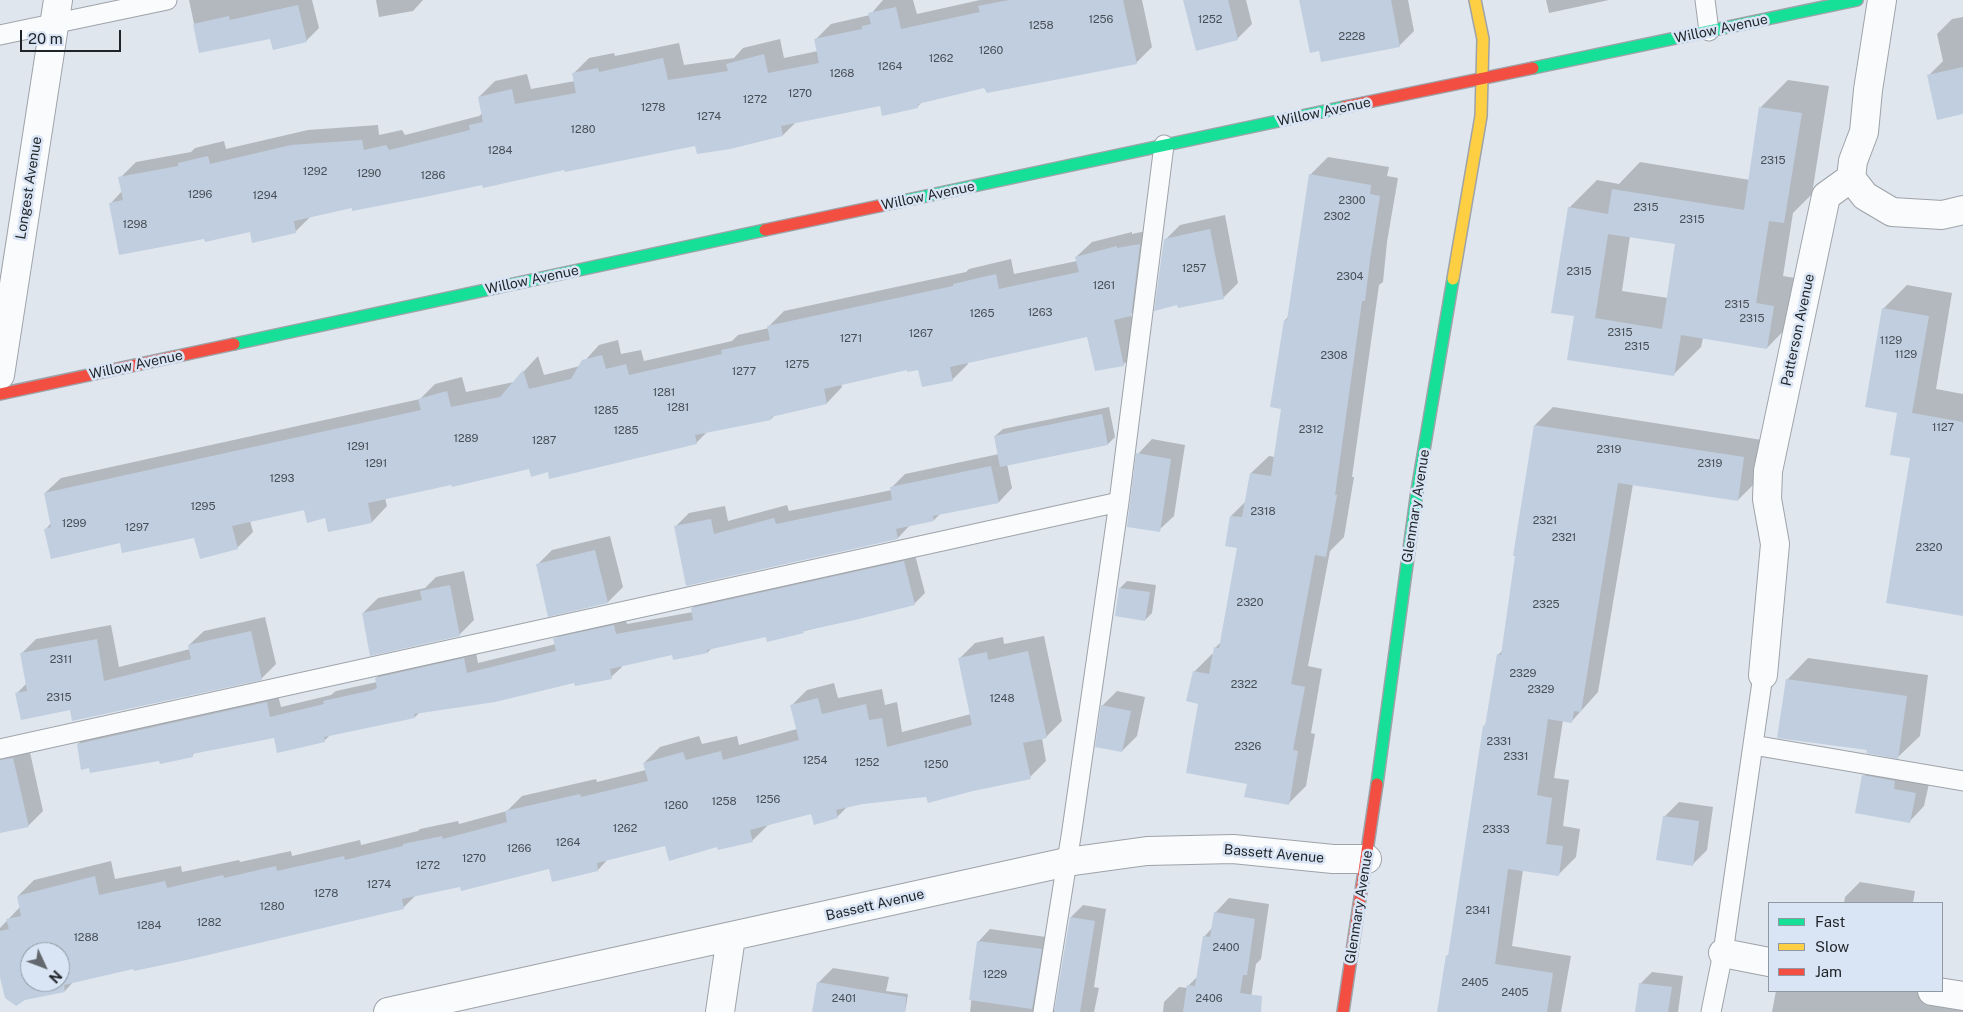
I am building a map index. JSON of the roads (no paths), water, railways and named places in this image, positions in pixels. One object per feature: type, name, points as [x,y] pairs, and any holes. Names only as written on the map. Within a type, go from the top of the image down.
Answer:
[{"type":"street","name":"Glenmary Avenue","points":[[1343,1012],[1367,858],[1417,491],[1481,116],[1483,39],[1476,0]]},
{"type":"street","name":"Willow Avenue","points":[[0,394],[1164,145],[1857,0]]},
{"type":"street","points":[[1882,0],[1868,90],[1864,132],[1853,161],[1851,178],[1866,196],[1892,212],[1942,215],[1963,210]]},
{"type":"street","name":"Longest Avenue","points":[[0,375],[56,12]]},
{"type":"street","name":"Patterson Avenue","points":[[1763,675],[1775,544],[1767,499],[1768,472],[1826,196],[1851,178]]},
{"type":"street","name":"Bassett Avenue","points":[[388,1012],[1067,862],[1148,851],[1233,849],[1334,859],[1367,858]]},
{"type":"street","points":[[720,1012],[731,937]]},
{"type":"street","points":[[1724,953],[1768,962]]},
{"type":"street","points":[[1938,992],[1963,996]]},
{"type":"lane","points":[[0,35],[56,12],[167,0]]},
{"type":"lane","points":[[1705,0],[1709,31]]},
{"type":"lane","points":[[1042,1012],[1067,862],[1119,502],[1164,145]]},
{"type":"lane","points":[[0,749],[1119,502]]},
{"type":"lane","points":[[1711,1012],[1724,953],[1763,675]]},
{"type":"lane","points":[[1753,745],[1963,782]]}]
